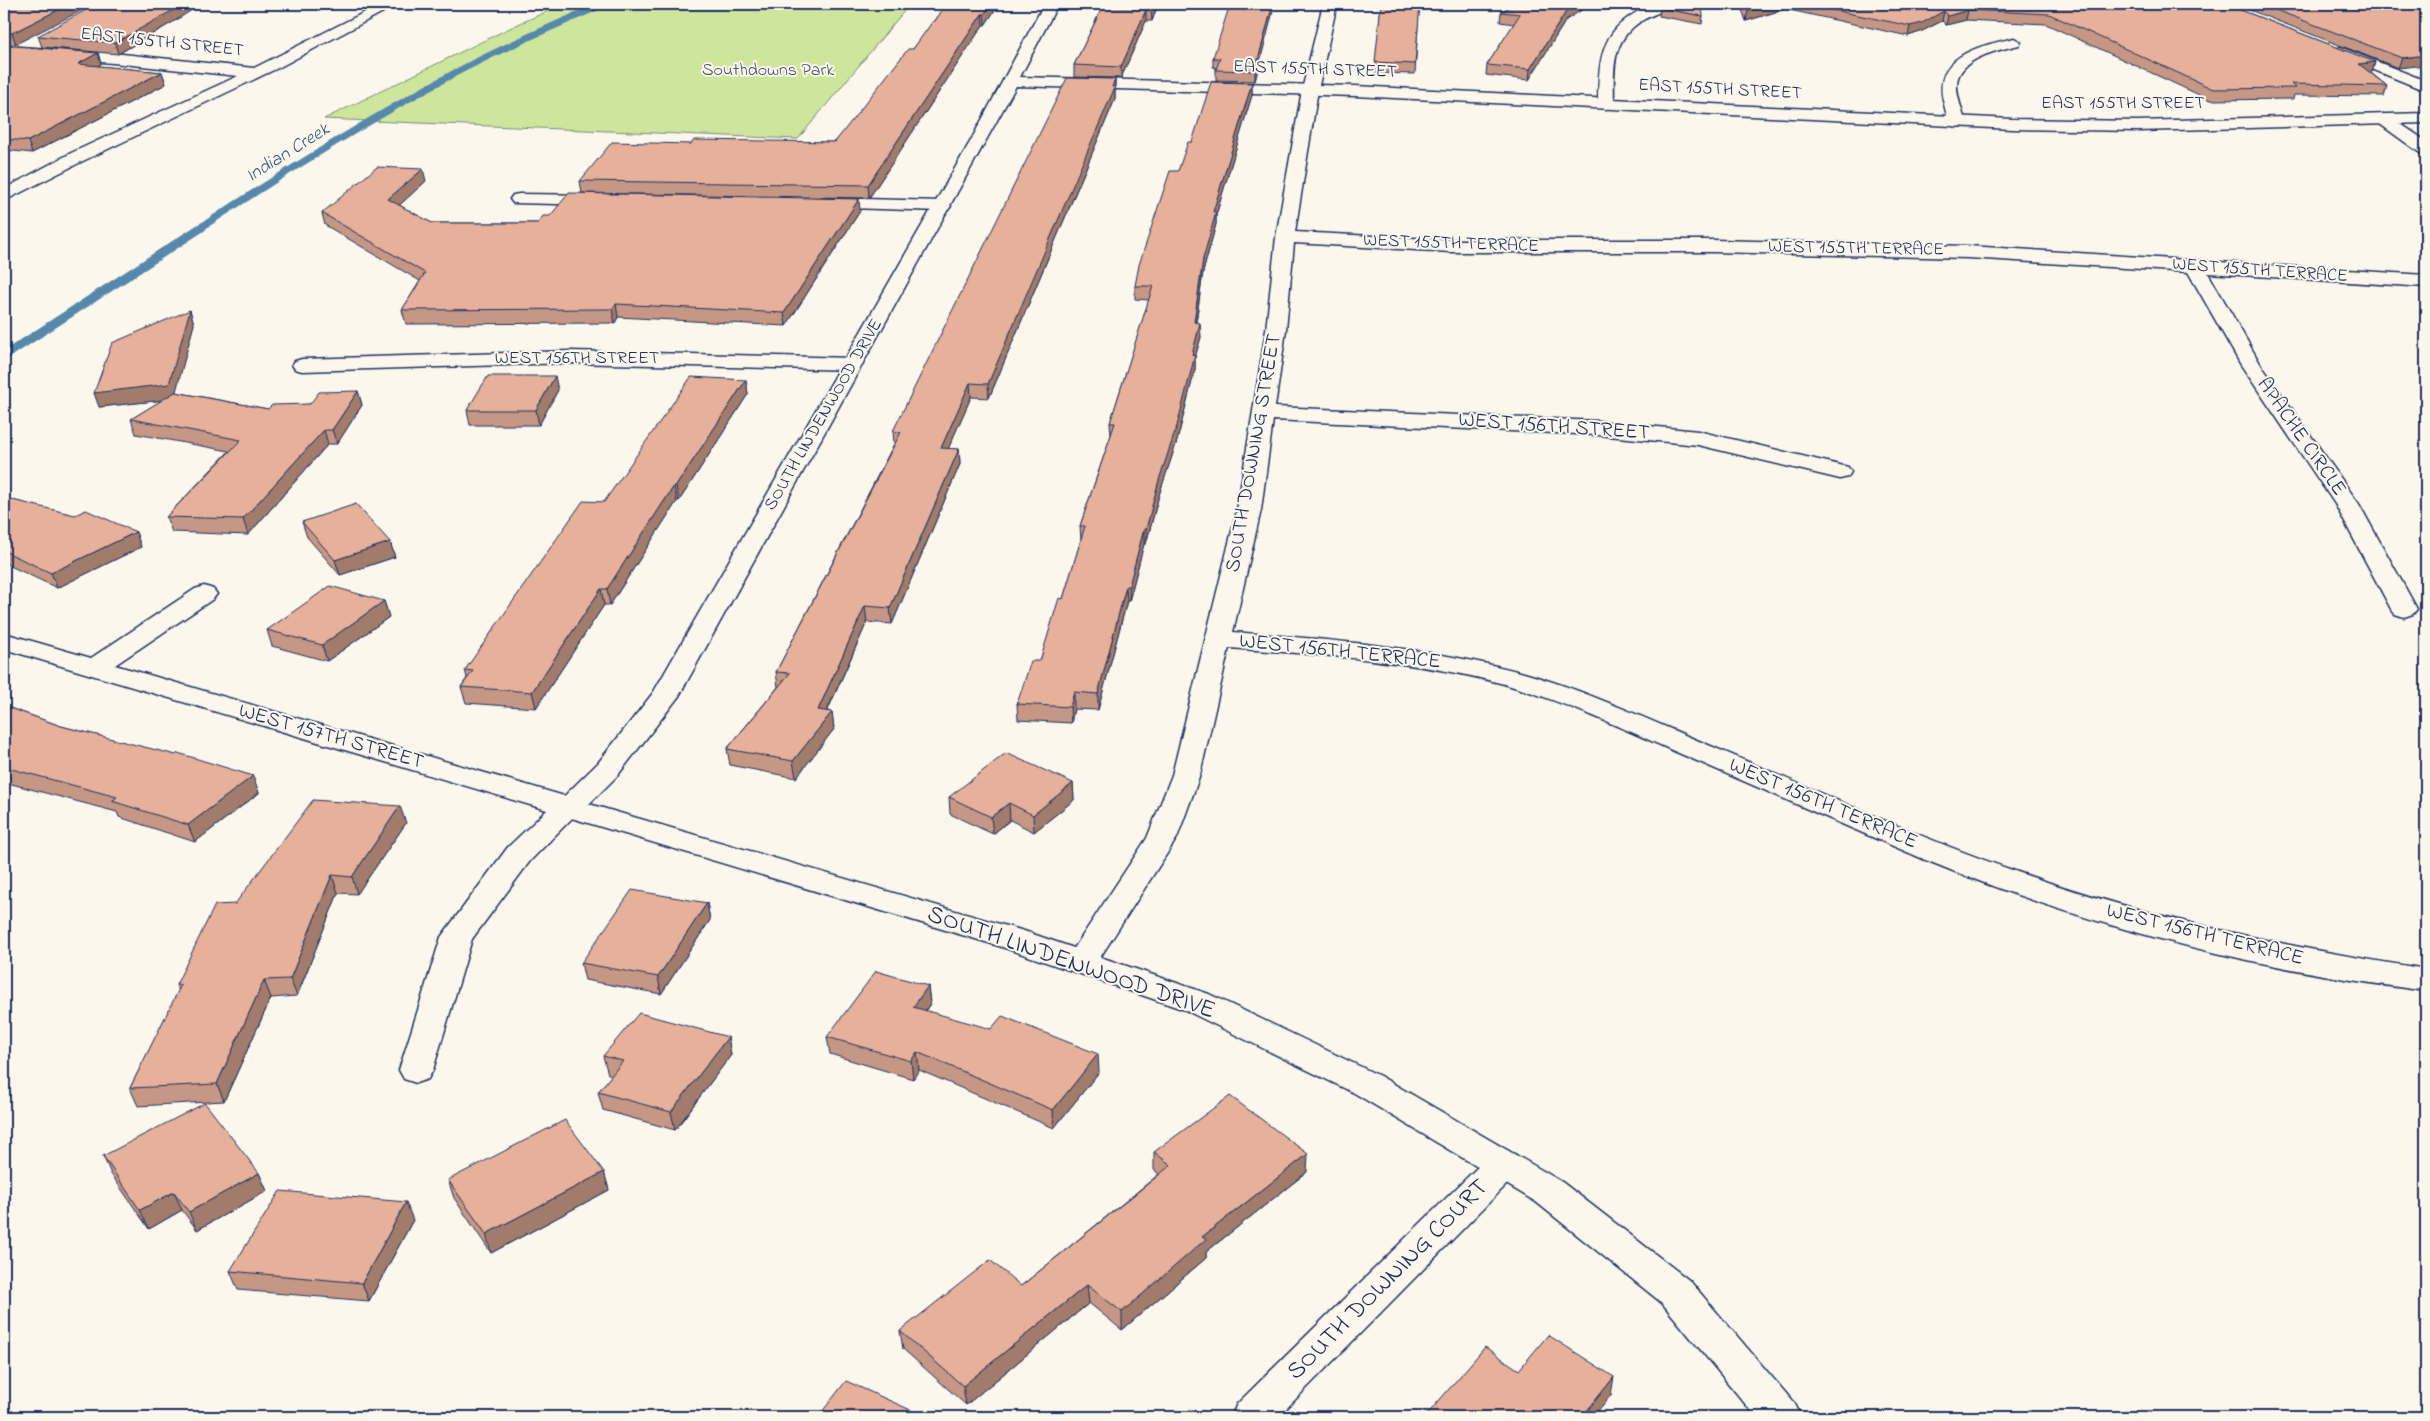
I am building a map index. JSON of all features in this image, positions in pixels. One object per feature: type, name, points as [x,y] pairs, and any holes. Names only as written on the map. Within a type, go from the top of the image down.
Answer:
[{"type":"street","points":[[4,196],[77,157],[256,73],[391,4]]},
{"type":"street","name":"SOUTH LINDENWOOD DRIVE","points":[[416,1070],[456,938],[519,854],[608,769],[665,696],[942,206],[1051,4]]},
{"type":"street","name":"SOUTH DOWNING STREET","points":[[1081,962],[1162,838],[1186,775],[1249,510],[1276,330],[1285,237],[1310,90],[1330,4]]},
{"type":"street","points":[[1606,104],[1607,55],[1617,30],[1640,15],[1663,4]]},
{"type":"street","points":[[11,50],[43,38]]},
{"type":"street","points":[[1957,122],[1948,82],[1955,66],[1984,50],[2014,42]]},
{"type":"street","points":[[2327,46],[2426,86]]},
{"type":"street","name":"EAST 155TH STREET","points":[[11,50],[256,73]]},
{"type":"street","name":"EAST 155TH STREET","points":[[1011,81],[1310,90],[1957,122],[2138,126],[2426,118]]},
{"type":"street","points":[[2383,120],[2426,149]]},
{"type":"street","points":[[4,181],[28,184]]},
{"type":"street","points":[[519,199],[616,200]]},
{"type":"street","points":[[810,202],[942,206]]},
{"type":"street","name":"WEST 155TH TERRACE","points":[[1285,237],[1451,246],[1844,248],[1968,252],[2426,281]]},
{"type":"street","name":"APACHE CIRCLE","points":[[2194,266],[2251,364],[2347,504],[2404,609]]},
{"type":"street","name":"WEST 156TH STREET","points":[[302,365],[571,357],[852,364]]},
{"type":"street","name":"WEST 156TH STREET","points":[[1264,413],[1598,428],[1698,438],[1840,472]]},
{"type":"street","points":[[95,668],[204,594]]},
{"type":"street","name":"WEST 156TH TERRACE","points":[[1219,639],[1374,651],[1482,670],[1586,702],[1943,855],[2026,886],[2116,915],[2253,950],[2352,970],[2426,980]]},
{"type":"street","name":"WEST 157TH STREET","points":[[5,642],[568,807]]},
{"type":"street","name":"SOUTH LINDENWOOD DRIVE","points":[[568,807],[1003,936],[1081,962],[1206,1006],[1368,1085],[1549,1192],[1676,1292],[1782,1417]]},
{"type":"street","name":"SOUTH DOWNING COURT","points":[[1252,1417],[1503,1165]]},
{"type":"green space","name":"Southdowns Park","points":[[564,4],[910,4],[798,139],[324,119],[514,26]]},
{"type":"building","points":[[4,4],[70,4],[12,33],[4,33]]},
{"type":"building","points":[[97,4],[182,4],[115,43],[38,36]]},
{"type":"building","points":[[946,4],[992,4],[982,14],[868,185],[580,181],[612,142],[691,144],[694,140],[835,142],[908,49],[913,49]]},
{"type":"building","points":[[1104,4],[1154,4],[1151,10],[1146,10],[1121,67],[1074,65]]},
{"type":"building","points":[[1230,4],[1273,4],[1255,71],[1216,70],[1220,58],[1213,58]]},
{"type":"building","points":[[1381,4],[1420,4],[1415,64],[1375,62]]},
{"type":"building","points":[[1515,4],[1577,4],[1567,10],[1530,69],[1487,65],[1520,14],[1501,12]]},
{"type":"building","points":[[1665,4],[1702,4],[1703,16],[1660,8]]},
{"type":"building","points":[[1745,4],[1773,4],[1748,11]]},
{"type":"building","points":[[1804,4],[2225,4],[2375,62],[2359,64],[2387,86],[2291,84],[2296,88],[2213,89],[2049,14],[1968,10],[1948,16],[1944,11],[1922,23],[1910,26]]},
{"type":"building","points":[[2260,4],[2426,4],[2426,55],[2402,58]]},
{"type":"building","points":[[4,45],[98,53],[78,64],[162,72],[28,141],[4,139]]},
{"type":"building","points":[[1067,78],[1115,79],[1112,87],[1115,87],[988,384],[970,383],[941,448],[959,449],[890,608],[865,606],[818,710],[832,712],[793,761],[727,749],[790,673],[776,672],[901,432],[893,431]]},
{"type":"building","points":[[1211,82],[1252,83],[1213,212],[1216,212],[1203,259],[1194,322],[1200,323],[1192,355],[1195,355],[1177,426],[1159,480],[1146,529],[1144,529],[1129,586],[1126,586],[1098,694],[1074,692],[1070,707],[1017,704],[1031,661],[1040,661],[1059,598],[1063,599],[1085,526],[1080,526],[1115,423],[1110,423],[1153,286],[1135,286],[1139,265],[1170,171],[1178,171],[1188,142],[1192,142]]},
{"type":"building","points":[[377,167],[423,169],[388,199],[432,223],[538,223],[543,216],[550,216],[569,193],[859,199],[784,313],[616,304],[612,309],[402,310],[425,273],[322,213]]},
{"type":"building","points":[[190,310],[169,384],[94,393],[112,343]]},
{"type":"building","points":[[488,376],[555,376],[536,410],[467,410]]},
{"type":"building","points":[[691,377],[746,380],[607,589],[601,589],[532,692],[461,687],[473,671],[465,670],[583,501],[604,502]]},
{"type":"building","points":[[358,391],[332,430],[324,430],[243,519],[166,517],[241,440],[131,419],[175,392],[268,409],[272,405],[310,404],[319,392]]},
{"type":"building","points":[[4,498],[75,515],[86,510],[136,532],[51,573],[4,551]]},
{"type":"building","points":[[356,504],[390,542],[335,560],[302,522]]},
{"type":"building","points":[[330,586],[384,601],[322,645],[267,630]]},
{"type":"building","points":[[4,706],[61,726],[176,755],[178,753],[253,776],[188,825],[112,801],[117,797],[4,767]]},
{"type":"building","points":[[1006,753],[1073,783],[1033,815],[1009,803],[991,817],[949,797]]},
{"type":"building","points":[[313,800],[400,806],[352,877],[332,875],[290,979],[264,980],[217,1084],[130,1088],[181,985],[176,985],[215,905],[235,904]]},
{"type":"building","points":[[632,890],[707,903],[658,977],[581,963]]},
{"type":"building","points":[[876,971],[928,986],[913,1007],[991,1029],[1002,1016],[1098,1054],[1053,1110],[917,1052],[911,1061],[827,1037]]},
{"type":"building","points":[[639,1013],[728,1037],[671,1112],[598,1092],[623,1061],[603,1056]]},
{"type":"building","points":[[1230,1096],[1308,1154],[1202,1237],[1206,1239],[1122,1312],[1087,1285],[963,1386],[900,1331],[990,1260],[1021,1286],[1171,1165],[1154,1152]]},
{"type":"building","points":[[205,1103],[259,1173],[189,1212],[174,1192],[140,1210],[103,1156]]},
{"type":"building","points":[[565,1120],[604,1172],[486,1234],[448,1180]]},
{"type":"building","points":[[280,1191],[406,1202],[362,1283],[230,1271]]},
{"type":"building","points":[[1548,1335],[1614,1377],[1582,1417],[1425,1417],[1485,1347],[1519,1370]]},
{"type":"building","points":[[846,1381],[924,1416],[818,1417]]},
{"type":"waterway","name":"Indian Creek","points":[[200,228],[388,110],[490,55],[604,4]]},
{"type":"waterway","name":"Indian Creek","points":[[4,356],[202,227]]}]
